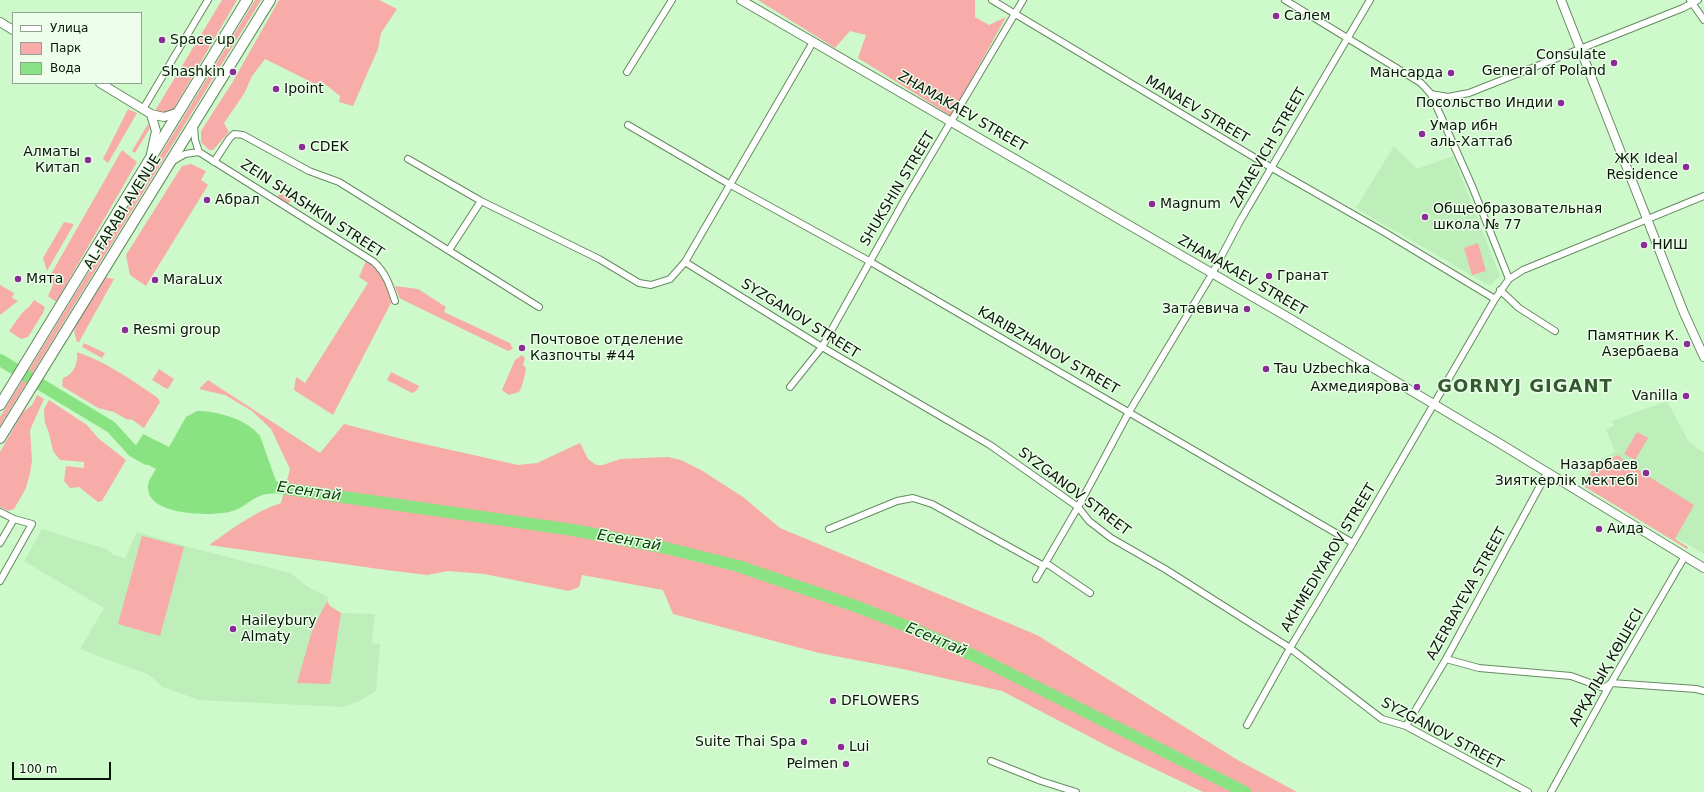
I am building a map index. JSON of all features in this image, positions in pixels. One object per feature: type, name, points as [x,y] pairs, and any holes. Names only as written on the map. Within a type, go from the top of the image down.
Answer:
[{"type":"main road","name":"AL-FARABI AVENUE","points":[[0,405],[247,0]]},
{"type":"main road","name":"AL-FARABI AVENUE","points":[[0,438],[270,0]]},
{"type":"street","points":[[143,109],[208,0]]},
{"type":"street","points":[[627,72],[672,0]]},
{"type":"street","name":"ZHAMAKAEV STREET","points":[[742,0],[1434,405],[1704,568]]},
{"type":"street","name":"MANAEV STREET","points":[[992,0],[1272,168],[1384,232],[1495,299]]},
{"type":"street","name":"SHUKSHIN STREET","points":[[790,387],[822,347],[869,261],[1023,0]]},
{"type":"street","points":[[1285,0],[1421,83],[1431,94],[1472,186],[1509,279]]},
{"type":"street","name":"ZATAEVICH STREET","points":[[1036,579],[1078,507],[1129,412],[1212,274],[1240,221],[1346,38],[1370,0]]},
{"type":"street","points":[[1561,0],[1684,313],[1704,357]]},
{"type":"street","points":[[1431,94],[1448,97],[1469,93],[1581,49],[1693,1],[1704,20]]},
{"type":"street","points":[[0,22],[12,29]]},
{"type":"street","points":[[408,159],[481,201],[599,259],[639,282],[651,285],[670,279],[685,262],[813,42]]},
{"type":"street","points":[[102,84],[151,114],[164,117],[179,112]]},
{"type":"street","points":[[151,114],[156,131],[151,157]]},
{"type":"street","points":[[169,164],[185,154],[199,152],[195,140],[194,124]]},
{"type":"street","name":"KARIBZHANOV STREET","points":[[628,125],[729,184],[869,261],[1353,543]]},
{"type":"street","points":[[214,162],[234,134],[243,136],[309,171],[338,182],[450,250],[539,307]]},
{"type":"street","name":"ZEIN SHASHKIN STREET","points":[[199,152],[374,262],[382,269],[389,282],[395,301]]},
{"type":"street","name":"AKHMEDIYAROV STREET","points":[[1247,725],[1290,648],[1434,405],[1500,290],[1509,279],[1523,270],[1647,218],[1704,196]]},
{"type":"street","points":[[450,250],[481,201]]},
{"type":"street","name":"SYZGANOV STREET","points":[[685,262],[822,347],[990,444],[1078,507],[1089,521],[1111,538],[1165,569],[1290,648],[1382,719],[1406,726],[1528,792]]},
{"type":"street","points":[[1500,290],[1520,308],[1555,331]]},
{"type":"street","name":"AZERBAYEVA STREET","points":[[1406,726],[1446,659],[1547,472]]},
{"type":"street","points":[[829,529],[897,501],[913,498],[932,504],[1045,564],[1090,593]]},
{"type":"street","points":[[0,512],[14,519],[32,524],[0,581]]},
{"type":"street","points":[[0,543],[14,519]]},
{"type":"street","name":"АРҚАЛЫҚ КӨШЕСІ","points":[[1551,792],[1611,683],[1685,556]]},
{"type":"street","points":[[1446,659],[1479,668],[1571,676],[1604,688],[1611,683],[1696,689],[1704,691]]},
{"type":"street","points":[[991,761],[1041,781],[1076,792]]},
{"type":"shaded area","name":"Общеобразовательная школа № 77","points":[[1394,146],[1417,169],[1453,156],[1500,276],[1490,286],[1356,208]]},
{"type":"shaded area","name":"Назарбаев Зияткерлік мектебі","points":[[1667,401],[1689,442],[1704,452],[1704,554],[1583,483],[1592,463],[1615,452],[1606,429],[1614,426],[1612,421]]},
{"type":"shaded area","name":"Haileybury Almaty","points":[[42,529],[106,549],[114,555],[125,558],[137,532],[192,548],[290,573],[308,587],[328,597],[327,601],[330,606],[341,613],[375,614],[372,643],[380,644],[376,691],[359,701],[344,707],[199,700],[163,687],[149,675],[80,649],[104,608],[24,561]]},
{"type":"green space","points":[[222,0],[237,0],[171,113],[157,113],[156,109]]},
{"type":"green space","points":[[255,0],[261,0],[0,426],[0,417]]},
{"type":"green space","points":[[279,0],[379,0],[397,9],[381,33],[378,49],[353,106],[339,102],[340,96],[321,81],[315,84],[265,59],[252,76],[244,94],[224,123],[229,132],[213,150],[209,150],[201,142],[201,131],[232,83]]},
{"type":"green space","points":[[758,0],[975,0],[975,17],[989,25],[1006,17],[951,116],[858,58],[866,35],[850,31],[835,48]]},
{"type":"green space","points":[[128,109],[137,113],[108,163],[103,159]]},
{"type":"green space","points":[[148,124],[150,128],[135,153],[132,151]]},
{"type":"green space","points":[[122,150],[137,162],[56,302],[48,296],[53,285],[51,274]]},
{"type":"green space","points":[[191,164],[206,171],[201,180],[208,185],[146,286],[130,275],[126,255],[182,166]]},
{"type":"green space","points":[[280,193],[291,199],[287,206],[276,199]]},
{"type":"green space","points":[[64,222],[74,224],[47,271],[43,258]]},
{"type":"green space","points":[[1478,243],[1486,271],[1472,275],[1464,248]]},
{"type":"green space","points":[[366,261],[381,272],[392,301],[333,415],[294,390],[296,377],[305,383],[368,283],[359,277]]},
{"type":"green space","points":[[104,277],[114,279],[79,342],[77,342],[74,331],[81,315]]},
{"type":"green space","points":[[0,285],[14,293],[12,298],[18,301],[0,315]]},
{"type":"green space","points":[[395,286],[418,289],[446,307],[444,312],[510,343],[513,349],[508,351],[401,299]]},
{"type":"green space","points":[[34,300],[45,307],[43,313],[28,337],[21,339],[9,331]]},
{"type":"green space","points":[[84,343],[105,353],[102,358],[82,347]]},
{"type":"green space","points":[[77,352],[109,366],[158,398],[160,402],[144,428],[131,419],[128,420],[114,412],[98,408],[62,386],[63,378],[73,371],[77,361]]},
{"type":"green space","points":[[522,355],[525,358],[523,365],[526,368],[523,383],[519,392],[509,395],[502,390],[515,360]]},
{"type":"green space","points":[[159,369],[174,379],[168,389],[152,380]]},
{"type":"green space","points":[[391,372],[419,386],[417,390],[412,393],[387,380]]},
{"type":"green space","points":[[208,380],[320,453],[344,424],[406,440],[518,465],[537,463],[580,443],[588,459],[596,465],[603,465],[620,459],[668,457],[681,460],[701,470],[743,497],[780,528],[1037,635],[1236,759],[1297,792],[1203,792],[1115,750],[1002,691],[898,668],[819,653],[673,614],[663,590],[582,575],[579,587],[569,591],[484,574],[448,571],[427,575],[209,545],[252,516],[281,503],[290,469],[271,429],[252,411],[225,395],[199,389]]},
{"type":"green space","points":[[37,395],[44,399],[30,430],[32,460],[30,474],[25,490],[14,509],[8,511],[0,507],[0,452],[23,412],[32,405]]},
{"type":"green space","points":[[49,400],[87,425],[98,438],[126,460],[102,501],[98,502],[79,487],[70,488],[64,481],[66,466],[84,468],[84,462],[60,460],[53,451],[45,423],[44,409]]},
{"type":"green space","points":[[1637,432],[1648,438],[1635,460],[1624,454]]},
{"type":"green space","points":[[1619,455],[1624,461],[1694,505],[1675,539],[1688,547],[1687,549],[1585,487],[1594,465]]},
{"type":"green space","points":[[142,536],[184,547],[160,636],[118,624]]},
{"type":"green space","points":[[327,601],[330,606],[341,613],[330,684],[297,683],[312,631]]},
{"type":"water","points":[[197,411],[222,414],[231,417],[247,425],[260,436],[276,481],[273,494],[267,494],[256,498],[241,508],[229,512],[209,514],[196,514],[170,509],[159,505],[151,498],[148,484],[156,469],[130,455],[143,434],[169,447],[186,417]]},
{"type":"waterway","name":"Есентай","points":[[0,360],[111,427],[133,451],[147,459]]},
{"type":"waterway","name":"Есентай","points":[[260,485],[573,530],[666,548],[738,566],[858,607],[916,630],[981,659],[1245,792]]},
{"type":"place","name":"Салем","points":[[1276,16]]},
{"type":"place","name":"Space up","points":[[162,40]]},
{"type":"place","name":"Consulate General of Poland","points":[[1614,63]]},
{"type":"place","name":"Shashkin","points":[[233,72]]},
{"type":"place","name":"Мансарда","points":[[1451,73]]},
{"type":"place","name":"Ipoint","points":[[276,89]]},
{"type":"place","name":"Посольство Индии","points":[[1561,103]]},
{"type":"place","name":"Умар ибн аль-Хаттаб","points":[[1422,134]]},
{"type":"place","name":"CDEK","points":[[302,147]]},
{"type":"place","name":"Алматы Китап","points":[[88,160]]},
{"type":"place","name":"ЖК Ideal Residence","points":[[1686,167]]},
{"type":"place","name":"Абрал","points":[[207,200]]},
{"type":"place","name":"Magnum","points":[[1152,204]]},
{"type":"place","name":"Общеобразовательная школа № 77","points":[[1425,217]]},
{"type":"place","name":"НИШ","points":[[1644,245]]},
{"type":"place","name":"Гранат","points":[[1269,276]]},
{"type":"place","name":"Мята","points":[[18,279]]},
{"type":"place","name":"MaraLux","points":[[155,280]]},
{"type":"place","name":"Затаевича","points":[[1247,309]]},
{"type":"place","name":"Resmi group","points":[[125,330]]},
{"type":"place","name":"Памятник К. Азербаева","points":[[1687,344]]},
{"type":"place","name":"Почтовое отделение Казпочты #44","points":[[522,348]]},
{"type":"place","name":"Tau Uzbechka","points":[[1266,369]]},
{"type":"place","name":"Ахмедиярова","points":[[1417,387]]},
{"type":"place","name":"Vanilla","points":[[1686,396]]},
{"type":"place","name":"Назарбаев Зияткерлік мектебі","points":[[1646,473]]},
{"type":"place","name":"Аида","points":[[1599,529]]},
{"type":"place","name":"Haileybury Almaty","points":[[233,629]]},
{"type":"place","name":"DFLOWERS","points":[[833,701]]},
{"type":"place","name":"Suite Thai Spa","points":[[804,742]]},
{"type":"place","name":"Lui","points":[[841,747]]},
{"type":"place","name":"Pelmen","points":[[846,764]]},
{"type":"district","name":"GORNYJ GIGANT","points":[[1525,387]]}]
